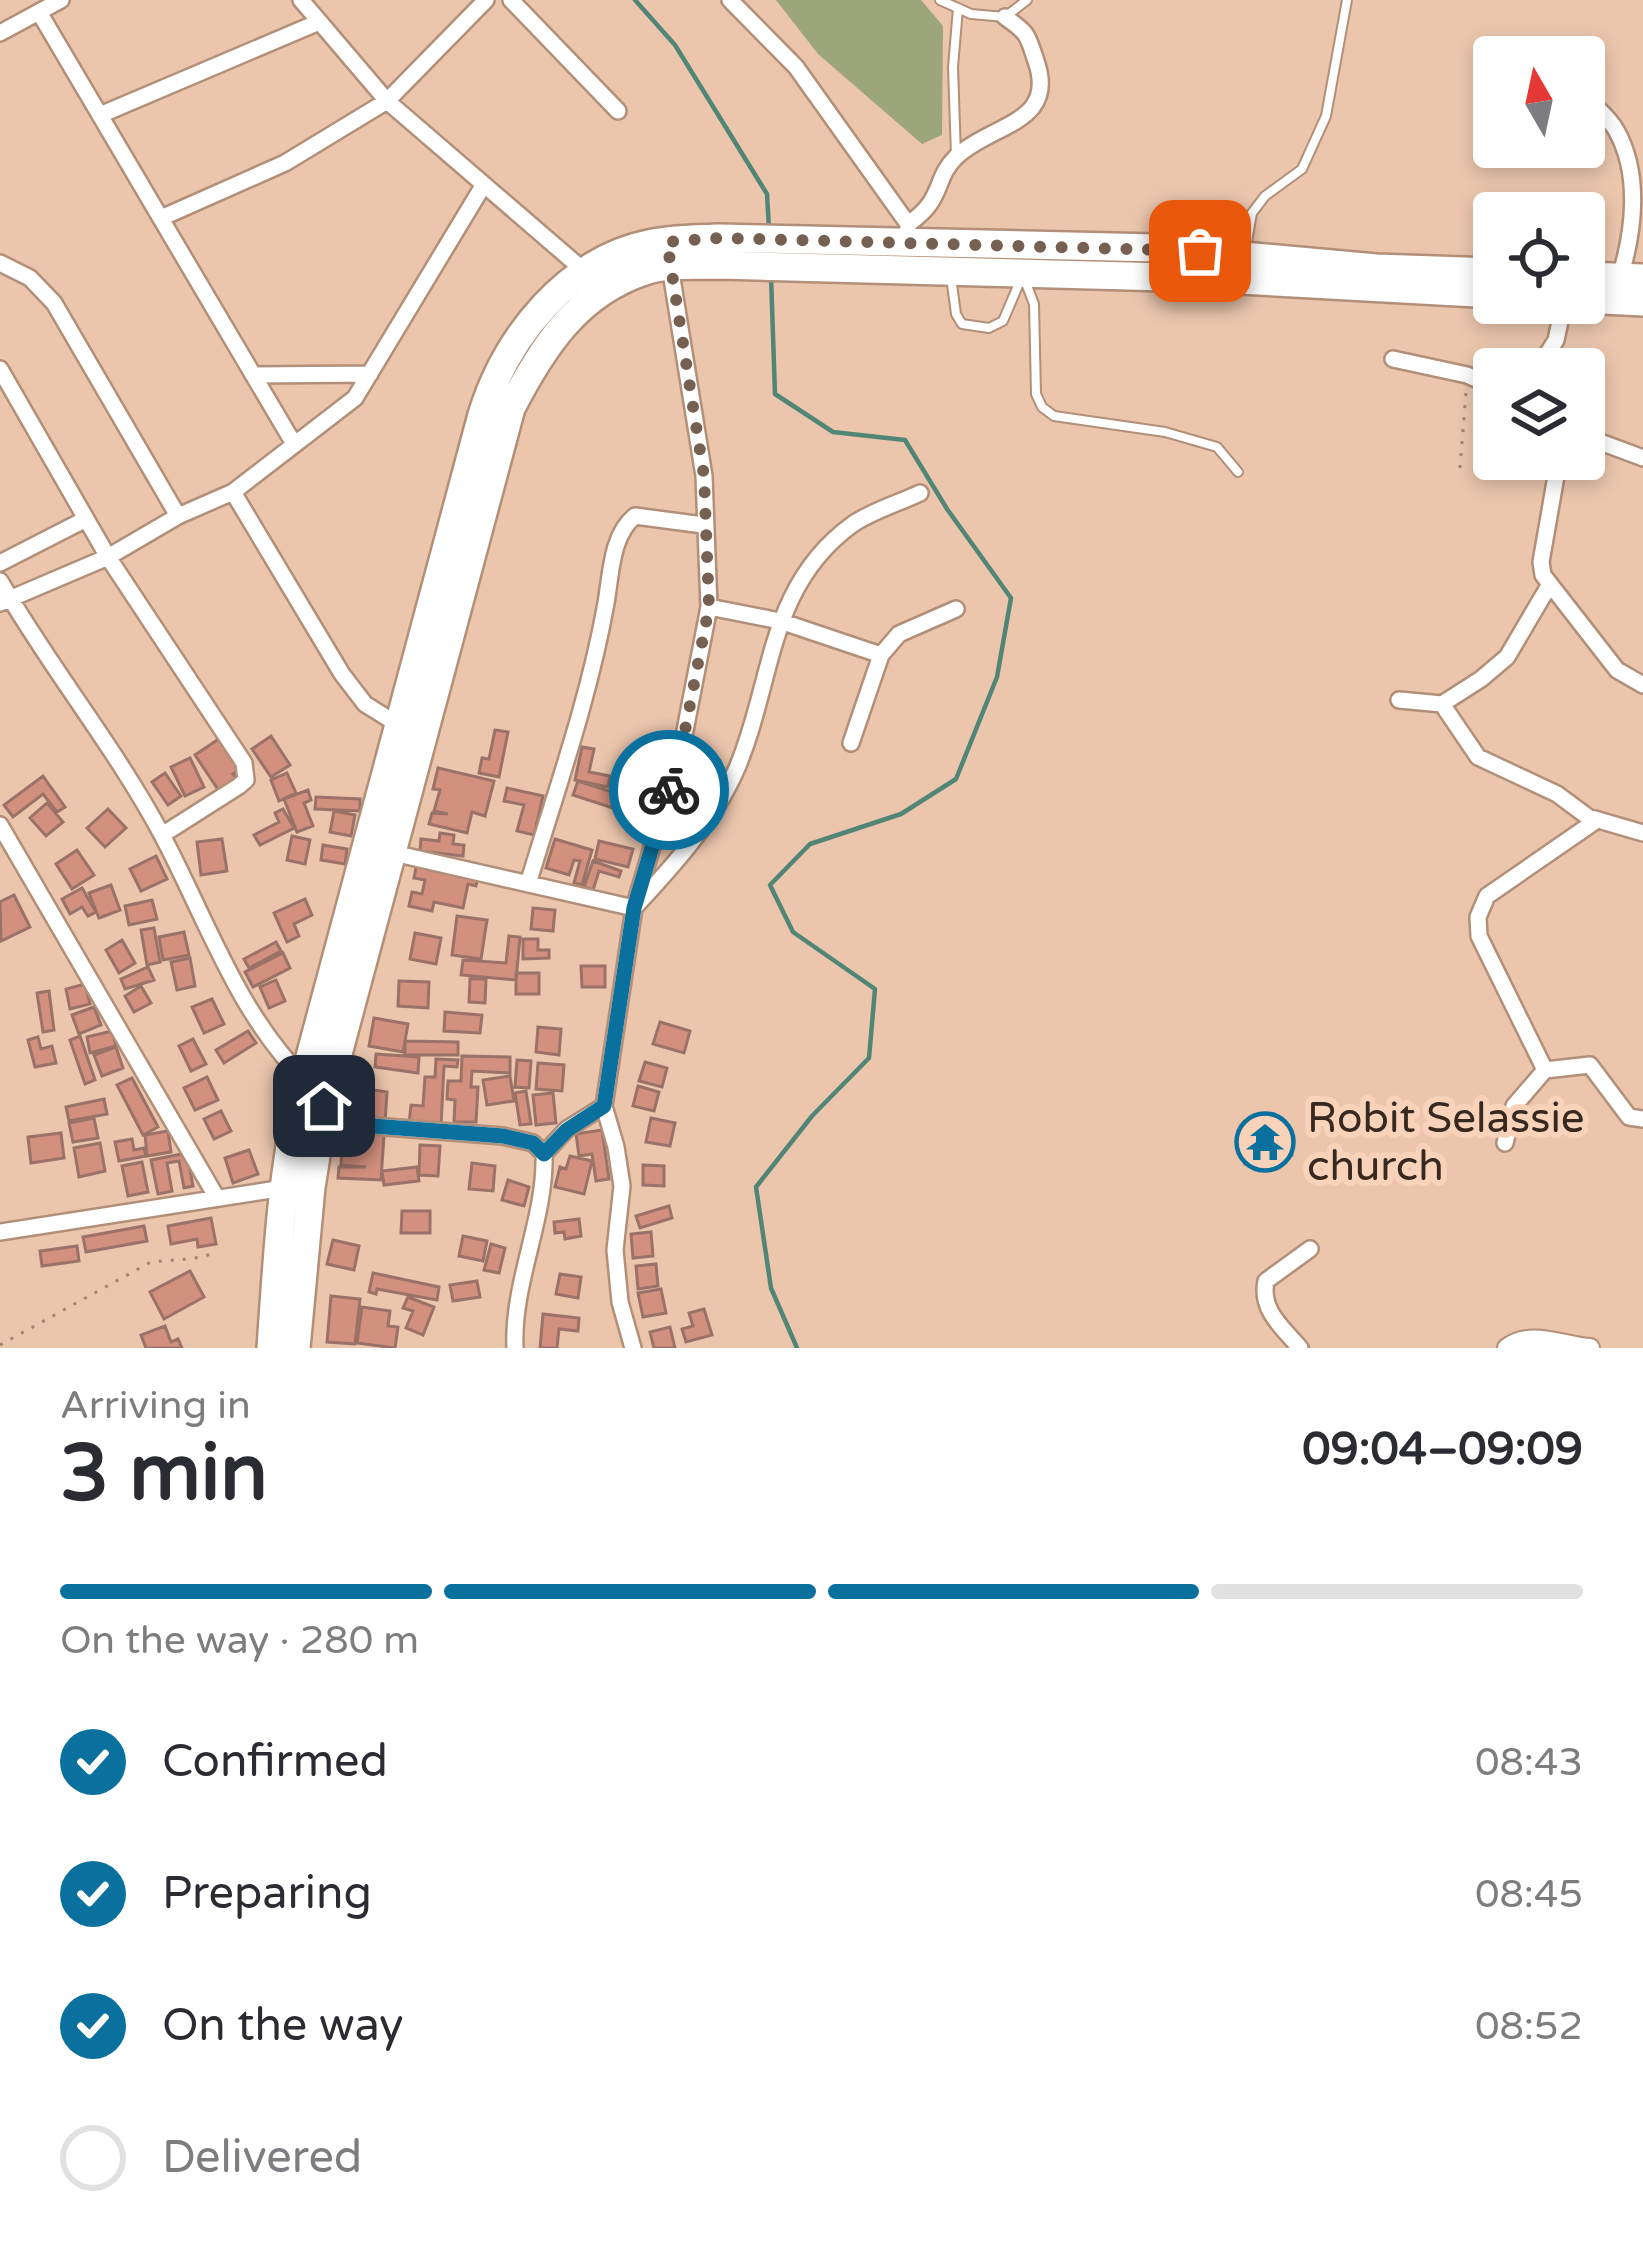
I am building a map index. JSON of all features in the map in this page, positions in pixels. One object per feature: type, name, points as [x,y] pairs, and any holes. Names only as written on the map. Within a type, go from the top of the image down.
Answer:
[{"type":"highway","points":[[907,245],[950,270],[1203,278],[1305,273],[1473,291]]},
{"type":"highway","points":[[296,1348],[310,1187],[321,1122],[317,1082],[412,731],[511,408],[538,354],[595,280],[647,270],[668,254],[825,253],[907,245],[1156,248],[1244,254],[1305,273]]},
{"type":"highway","points":[[1377,278],[1473,273]]},
{"type":"highway","points":[[1605,300],[1643,302]]},
{"type":"highway","points":[[271,1348],[284,1188],[393,853],[412,731]]},
{"type":"street","points":[[0,33],[61,0]]},
{"type":"street","points":[[302,0],[387,100],[595,280]]},
{"type":"street","points":[[160,218],[285,163],[387,100],[486,0]]},
{"type":"street","points":[[511,0],[618,111]]},
{"type":"street","points":[[730,0],[796,67],[907,245],[956,157],[1030,110],[1043,94],[1029,34],[1005,17]]},
{"type":"street","points":[[39,12],[294,444]]},
{"type":"street","points":[[100,116],[320,22]]},
{"type":"street","points":[[1605,117],[1615,128],[1631,168],[1631,278]]},
{"type":"street","points":[[5,601],[108,557],[178,516],[233,492],[355,398],[483,186]]},
{"type":"street","points":[[633,1348],[620,1302],[615,1250],[622,1186],[604,1106],[634,908],[682,746],[709,607],[704,476],[668,254]]},
{"type":"street","points":[[0,263],[30,278],[54,302],[178,516]]},
{"type":"street","points":[[1393,359],[1473,377]]},
{"type":"street","points":[[0,369],[108,557],[244,763],[247,772],[239,786],[162,835]]},
{"type":"street","points":[[254,375],[370,374]]},
{"type":"street","points":[[1605,444],[1643,458]]},
{"type":"street","points":[[1555,480],[1541,562],[1543,575],[1617,670],[1643,685]]},
{"type":"street","points":[[233,492],[342,674],[365,704],[412,731]]},
{"type":"street","points":[[634,908],[686,853],[736,769],[780,621],[805,570],[854,524],[920,493]]},
{"type":"street","points":[[528,884],[596,659],[617,543],[625,524],[634,516],[703,524]]},
{"type":"street","points":[[0,562],[86,519]]},
{"type":"street","points":[[0,581],[5,601],[162,835],[255,1016],[317,1082]]},
{"type":"street","points":[[1399,700],[1442,704],[1481,679],[1507,657],[1550,584]]},
{"type":"street","points":[[709,607],[780,621],[881,655]]},
{"type":"street","points":[[851,743],[881,655],[899,634],[956,609]]},
{"type":"street","points":[[1442,704],[1478,757],[1557,794],[1597,820],[1643,833]]},
{"type":"street","points":[[1545,1070],[1479,936],[1480,905],[1486,896],[1597,820]]},
{"type":"street","points":[[0,825],[217,1198]]},
{"type":"street","points":[[393,853],[634,908]]},
{"type":"street","points":[[1505,1143],[1514,1106],[1545,1070],[1590,1065],[1629,1118],[1643,1119]]},
{"type":"street","points":[[544,1154],[567,1130],[604,1106]]},
{"type":"street","points":[[321,1122],[503,1136],[533,1143],[544,1154],[545,1179],[524,1269],[515,1348]]},
{"type":"street","points":[[0,1232],[284,1188]]},
{"type":"street","points":[[1300,1348],[1269,1312],[1263,1296],[1266,1281],[1310,1249]]},
{"type":"street","points":[[1508,1348],[1518,1340],[1532,1339],[1590,1348]]},
{"type":"lane","points":[[940,0],[1005,17],[1027,0]]},
{"type":"lane","points":[[1244,254],[1252,213],[1265,196],[1302,169],[1326,116],[1347,0]]},
{"type":"lane","points":[[956,157],[953,67],[958,8]]},
{"type":"lane","points":[[950,270],[956,314],[962,324],[988,328],[1003,321],[1023,274]]},
{"type":"lane","points":[[1023,274],[1034,304],[1036,394],[1042,407],[1054,416],[1165,432],[1216,447],[1238,472]]},
{"type":"path","points":[[1460,469],[1468,375]]},
{"type":"path","points":[[0,1345],[149,1263],[196,1260],[213,1253]]},
{"type":"green space","points":[[776,0],[921,0],[943,26],[942,135],[922,144],[818,54]]},
{"type":"building","points":[[495,730],[508,732],[499,777],[479,773],[482,758],[489,759]]},
{"type":"building","points":[[223,736],[243,767],[233,774],[237,779],[219,791],[195,755]]},
{"type":"building","points":[[271,736],[290,765],[271,777],[252,749]]},
{"type":"building","points":[[582,747],[594,749],[589,772],[610,776],[608,787],[575,780]]},
{"type":"building","points":[[190,758],[204,787],[185,796],[171,767]]},
{"type":"building","points":[[438,768],[494,781],[485,816],[472,812],[467,833],[429,824],[432,813],[448,814],[434,811],[440,790],[433,789]]},
{"type":"building","points":[[628,769],[657,782],[651,795],[635,788],[631,797],[618,791]]},
{"type":"building","points":[[165,773],[181,796],[168,805],[152,782]]},
{"type":"building","points":[[287,773],[296,793],[279,801],[271,780]]},
{"type":"building","points":[[43,776],[65,807],[57,812],[43,794],[13,817],[4,805]]},
{"type":"building","points":[[578,781],[618,794],[613,808],[573,795]]},
{"type":"building","points":[[507,788],[543,796],[534,835],[517,831],[524,805],[504,801]]},
{"type":"building","points":[[308,790],[311,800],[304,803],[313,826],[297,832],[284,799]]},
{"type":"building","points":[[316,797],[360,799],[360,811],[315,809]]},
{"type":"building","points":[[47,803],[63,822],[46,836],[30,818]]},
{"type":"building","points":[[108,809],[126,828],[105,847],[87,828]]},
{"type":"building","points":[[283,809],[294,828],[260,845],[254,835],[279,822],[275,813]]},
{"type":"building","points":[[334,811],[355,815],[351,836],[330,832]]},
{"type":"building","points":[[440,833],[454,835],[453,844],[464,845],[463,856],[420,851],[421,839],[439,841]]},
{"type":"building","points":[[292,836],[310,840],[305,864],[287,860]]},
{"type":"building","points":[[222,839],[227,871],[201,875],[197,842]]},
{"type":"building","points":[[555,839],[592,850],[582,885],[574,883],[580,861],[574,860],[569,875],[546,868]]},
{"type":"building","points":[[599,841],[633,849],[628,867],[595,859]]},
{"type":"building","points":[[323,845],[347,849],[345,864],[321,860]]},
{"type":"building","points":[[77,850],[94,875],[72,889],[56,864]]},
{"type":"building","points":[[156,856],[167,879],[141,891],[130,869]]},
{"type":"building","points":[[593,861],[621,871],[619,877],[599,871],[593,890],[584,887]]},
{"type":"building","points":[[417,863],[478,875],[476,886],[468,884],[463,908],[434,902],[432,911],[409,906],[412,892],[422,894],[425,880],[414,878]]},
{"type":"building","points":[[111,885],[120,910],[99,918],[89,893]]},
{"type":"building","points":[[82,888],[96,912],[88,916],[82,907],[70,914],[62,899]]},
{"type":"building","points":[[14,895],[30,927],[1,941],[0,902]]},
{"type":"building","points":[[305,899],[312,915],[294,924],[299,936],[287,942],[274,913]]},
{"type":"building","points":[[152,900],[157,919],[129,925],[125,906]]},
{"type":"building","points":[[533,908],[555,910],[553,931],[531,929]]},
{"type":"building","points":[[457,916],[487,920],[481,959],[452,955]]},
{"type":"building","points":[[154,928],[160,962],[147,965],[141,930]]},
{"type":"building","points":[[184,932],[189,955],[163,960],[159,937]]},
{"type":"building","points":[[415,933],[441,938],[436,964],[410,959]]},
{"type":"building","points":[[509,936],[520,937],[516,980],[461,975],[463,960],[506,963]]},
{"type":"building","points":[[523,939],[538,939],[538,950],[549,950],[549,958],[523,959]]},
{"type":"building","points":[[122,940],[135,963],[119,973],[106,950]]},
{"type":"building","points":[[276,942],[281,951],[249,968],[244,959]]},
{"type":"building","points":[[283,953],[290,968],[253,987],[245,972]]},
{"type":"building","points":[[190,958],[195,986],[177,990],[171,962]]},
{"type":"building","points":[[581,966],[605,966],[605,987],[582,987]]},
{"type":"building","points":[[148,967],[154,980],[125,989],[121,979]]},
{"type":"building","points":[[516,973],[539,973],[539,994],[516,994]]},
{"type":"building","points":[[470,979],[486,979],[485,1003],[469,1002]]},
{"type":"building","points":[[276,980],[285,1001],[269,1008],[260,987]]},
{"type":"building","points":[[399,981],[429,982],[428,1008],[398,1006]]},
{"type":"building","points":[[85,984],[90,1004],[70,1009],[66,989]]},
{"type":"building","points":[[141,986],[151,1003],[134,1012],[125,996]]},
{"type":"building","points":[[49,991],[54,1030],[43,1032],[37,993]]},
{"type":"building","points":[[212,999],[224,1024],[204,1033],[192,1007]]},
{"type":"building","points":[[94,1007],[101,1025],[79,1034],[72,1015]]},
{"type":"building","points":[[445,1012],[482,1015],[480,1033],[444,1031]]},
{"type":"building","points":[[374,1018],[408,1024],[403,1052],[369,1046]]},
{"type":"building","points":[[660,1022],[690,1031],[684,1053],[653,1044]]},
{"type":"building","points":[[538,1027],[561,1029],[559,1055],[536,1052]]},
{"type":"building","points":[[112,1031],[116,1046],[90,1053],[87,1037]]},
{"type":"building","points":[[248,1031],[256,1043],[224,1063],[216,1050]]},
{"type":"building","points":[[80,1036],[95,1080],[85,1084],[70,1040]]},
{"type":"building","points":[[38,1037],[41,1049],[52,1046],[56,1063],[35,1067],[28,1040]]},
{"type":"building","points":[[193,1039],[206,1064],[191,1071],[179,1046]]},
{"type":"building","points":[[405,1041],[458,1042],[458,1055],[405,1055]]},
{"type":"building","points":[[116,1047],[123,1068],[102,1076],[94,1055]]},
{"type":"building","points":[[376,1054],[419,1057],[418,1073],[375,1067]]},
{"type":"building","points":[[462,1056],[510,1057],[510,1073],[472,1071],[471,1087],[478,1087],[476,1122],[454,1122],[455,1100],[447,1099],[448,1081],[461,1081]]},
{"type":"building","points":[[436,1059],[458,1060],[457,1067],[444,1066],[441,1126],[409,1124],[411,1105],[423,1106],[425,1077],[435,1077]]},
{"type":"building","points":[[517,1060],[531,1061],[529,1088],[515,1087]]},
{"type":"building","points":[[645,1062],[667,1068],[662,1087],[639,1081]]},
{"type":"building","points":[[538,1063],[564,1065],[562,1091],[536,1089]]},
{"type":"building","points":[[510,1076],[514,1101],[487,1105],[483,1080]]},
{"type":"building","points":[[207,1077],[218,1100],[195,1110],[184,1088]]},
{"type":"building","points":[[132,1078],[158,1127],[143,1135],[117,1085]]},
{"type":"building","points":[[638,1086],[659,1092],[654,1111],[633,1106]]},
{"type":"building","points":[[353,1087],[387,1092],[385,1122],[349,1117]]},
{"type":"building","points":[[526,1091],[531,1124],[520,1125],[515,1093]]},
{"type":"building","points":[[553,1093],[556,1123],[536,1125],[533,1095]]},
{"type":"building","points":[[104,1099],[107,1114],[69,1121],[66,1107]]},
{"type":"building","points":[[221,1111],[231,1131],[214,1139],[204,1119]]},
{"type":"building","points":[[94,1118],[98,1138],[73,1142],[69,1123]]},
{"type":"building","points":[[651,1118],[675,1123],[670,1146],[646,1142]]},
{"type":"building","name":"Robit Selassie church","points":[[1286,1125],[1292,1155],[1245,1164],[1240,1134]]},
{"type":"building","points":[[602,1130],[609,1179],[596,1181],[592,1154],[579,1156],[576,1134]]},
{"type":"building","points":[[168,1131],[171,1152],[147,1156],[145,1135]]},
{"type":"building","points":[[343,1132],[384,1135],[381,1180],[338,1178],[339,1167],[366,1167],[341,1165]]},
{"type":"building","points":[[61,1133],[64,1158],[31,1163],[28,1137]]},
{"type":"building","points":[[132,1139],[134,1150],[144,1148],[146,1156],[119,1161],[115,1142]]},
{"type":"building","points":[[100,1143],[105,1171],[79,1177],[74,1148]]},
{"type":"building","points":[[420,1145],[440,1146],[438,1176],[419,1175]]},
{"type":"building","points":[[249,1150],[258,1174],[233,1183],[225,1158]]},
{"type":"building","points":[[187,1153],[193,1186],[184,1188],[179,1161],[167,1163],[172,1191],[158,1194],[151,1160]]},
{"type":"building","points":[[570,1156],[592,1161],[584,1194],[555,1187],[560,1167],[566,1169]]},
{"type":"building","points":[[142,1162],[148,1192],[128,1196],[122,1166]]},
{"type":"building","points":[[472,1163],[495,1166],[493,1191],[469,1189]]},
{"type":"building","points":[[643,1165],[664,1166],[664,1186],[643,1185]]},
{"type":"building","points":[[417,1167],[419,1181],[384,1185],[382,1171]]},
{"type":"building","points":[[508,1180],[529,1187],[524,1206],[502,1200]]},
{"type":"building","points":[[669,1206],[672,1218],[640,1228],[636,1216]]},
{"type":"building","points":[[402,1211],[430,1211],[430,1233],[401,1233]]},
{"type":"building","points":[[211,1218],[216,1244],[198,1247],[197,1239],[171,1244],[168,1226]]},
{"type":"building","points":[[579,1219],[581,1236],[565,1239],[564,1232],[555,1233],[554,1222]]},
{"type":"building","points":[[144,1226],[147,1241],[86,1252],[83,1237]]},
{"type":"building","points":[[651,1232],[653,1256],[633,1258],[631,1234]]},
{"type":"building","points":[[463,1236],[487,1241],[483,1261],[459,1256]]},
{"type":"building","points":[[333,1240],[359,1246],[354,1270],[327,1264]]},
{"type":"building","points":[[491,1244],[505,1248],[499,1273],[484,1270]]},
{"type":"building","points":[[77,1246],[79,1261],[42,1266],[40,1251]]},
{"type":"building","points":[[656,1264],[658,1286],[638,1289],[636,1266]]},
{"type":"building","points":[[190,1271],[204,1297],[164,1319],[150,1292]]},
{"type":"building","points":[[373,1273],[439,1287],[437,1300],[377,1289],[376,1294],[369,1292]]},
{"type":"building","points":[[560,1274],[581,1277],[578,1298],[556,1294]]},
{"type":"building","points":[[477,1281],[480,1297],[453,1301],[450,1285]]},
{"type":"building","points":[[661,1289],[666,1313],[643,1317],[638,1293]]},
{"type":"building","points":[[331,1296],[360,1299],[355,1344],[327,1342]]},
{"type":"building","points":[[408,1297],[434,1307],[423,1335],[406,1328],[413,1311],[403,1308]]},
{"type":"building","points":[[362,1307],[390,1311],[388,1326],[398,1327],[395,1348],[357,1343]]},
{"type":"building","points":[[704,1309],[712,1335],[686,1342],[682,1329],[693,1326],[689,1313]]},
{"type":"building","points":[[543,1314],[579,1318],[578,1331],[559,1329],[557,1348],[540,1348]]},
{"type":"building","points":[[165,1326],[171,1342],[178,1339],[182,1348],[146,1348],[141,1335]]},
{"type":"building","points":[[670,1327],[675,1348],[654,1348],[650,1332]]},
{"type":"waterway","points":[[635,0],[675,45],[767,194],[769,229]]},
{"type":"waterway","points":[[771,276],[775,394],[833,432],[905,440],[1011,598],[997,677],[956,779],[901,814],[810,844],[770,885],[793,932],[875,989],[869,1058],[812,1116],[756,1187],[771,1288],[797,1348]]},
{"type":"way so far","points":[[669,790],[709,607],[704,476],[667,242],[718,238],[1200,251]]},
{"type":"place","name":"Robit Selassie church","points":[[1265,1142]]},
{"type":"route","points":[[324,1106],[321,1122],[503,1136],[533,1143],[544,1154],[567,1130],[604,1106],[634,908],[669,790]]}]
